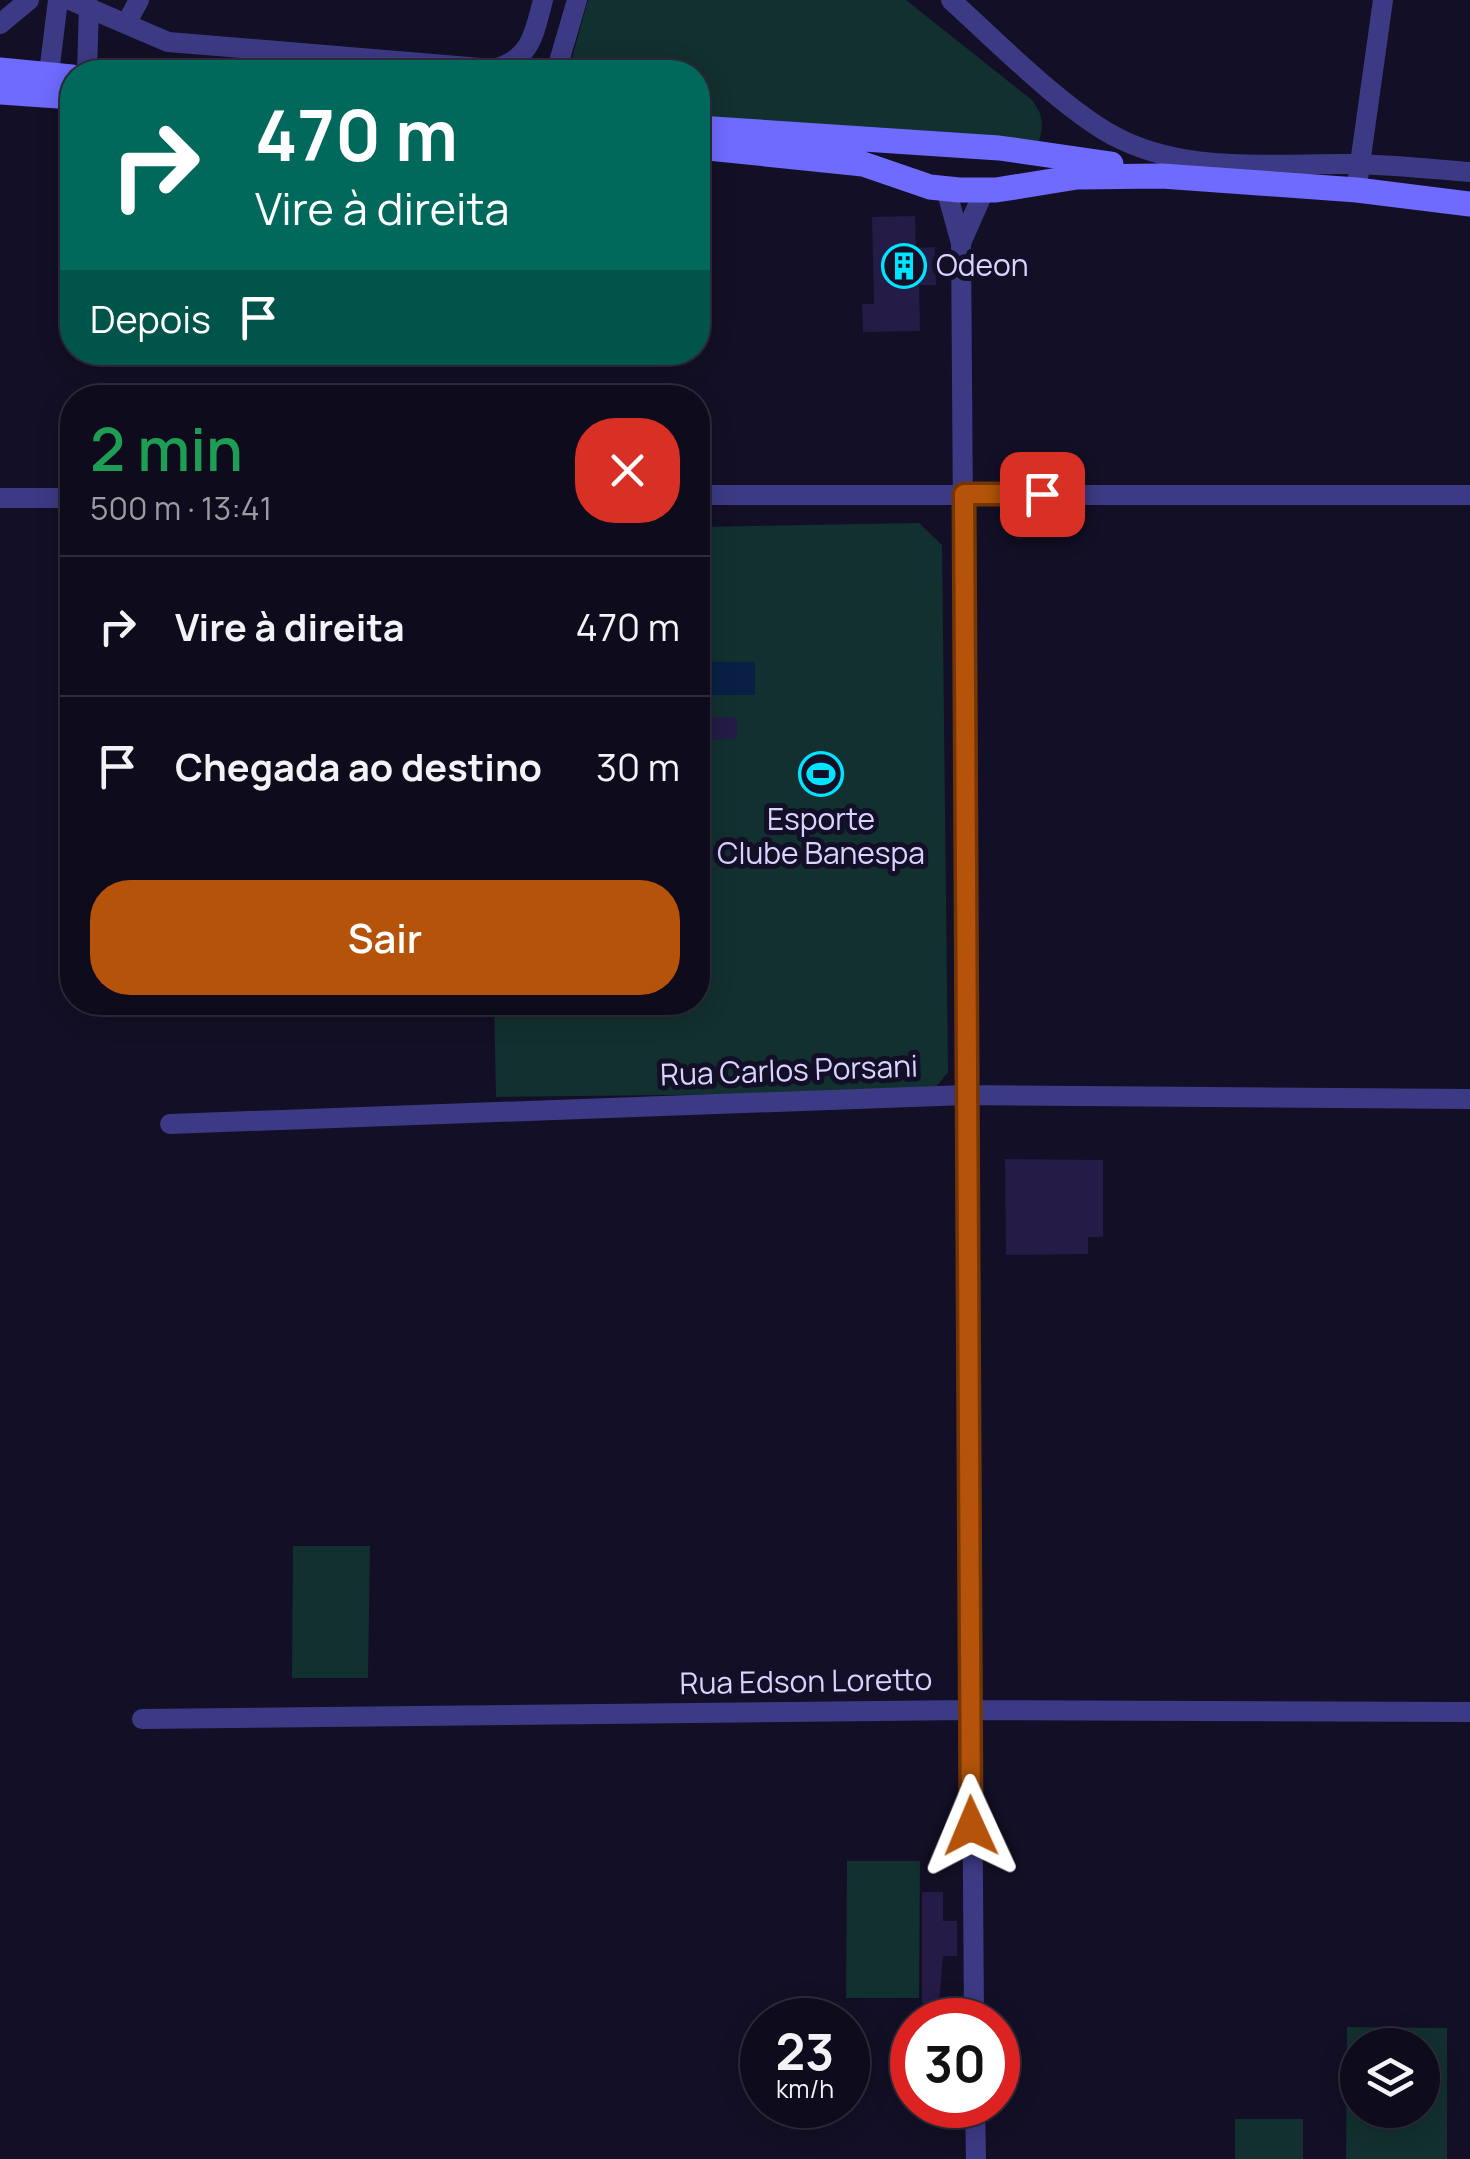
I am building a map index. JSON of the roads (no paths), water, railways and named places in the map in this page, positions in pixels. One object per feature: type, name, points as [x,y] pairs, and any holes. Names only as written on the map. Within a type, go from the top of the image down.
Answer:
[{"type":"main road","points":[[0,70],[60,75]]},
{"type":"main road","points":[[0,92],[60,97]]},
{"type":"main road","points":[[710,129],[999,148],[1138,168],[1162,176]]},
{"type":"main road","points":[[932,143],[926,174],[938,188]]},
{"type":"main road","points":[[710,148],[863,164],[938,188],[990,190],[1077,178],[1358,177],[1470,204]]},
{"type":"main road","points":[[990,190],[999,148]]},
{"type":"street","points":[[0,24],[29,0]]},
{"type":"street","points":[[58,0],[60,60]]},
{"type":"street","points":[[126,24],[139,0]]},
{"type":"street","points":[[517,60],[531,46],[543,0]]},
{"type":"street","points":[[559,60],[576,0]]},
{"type":"street","points":[[950,0],[1080,112],[1121,140],[1169,157],[1358,177],[1470,172]]},
{"type":"street","points":[[1358,177],[1383,0]]},
{"type":"street","points":[[79,3],[168,42],[393,60]]},
{"type":"street","points":[[79,3],[86,60]]},
{"type":"street","points":[[938,188],[961,243],[974,1998]]},
{"type":"street","points":[[961,243],[990,190]]},
{"type":"street","points":[[710,495],[1470,495]]},
{"type":"street","points":[[0,498],[60,498]]},
{"type":"street","name":"Rua Carlos Porsani","points":[[170,1124],[966,1095],[1470,1098]]},
{"type":"street","name":"Rua Edson Loretto","points":[[142,1720],[969,1710],[1470,1712]]},
{"type":"street","points":[[976,2128],[976,2159]]},
{"type":"water","points":[[710,662],[755,662],[755,695],[710,695]]},
{"type":"place","name":"Odeon","points":[[904,266]]},
{"type":"place","name":"Esporte Clube Banespa","points":[[821,774]]}]
